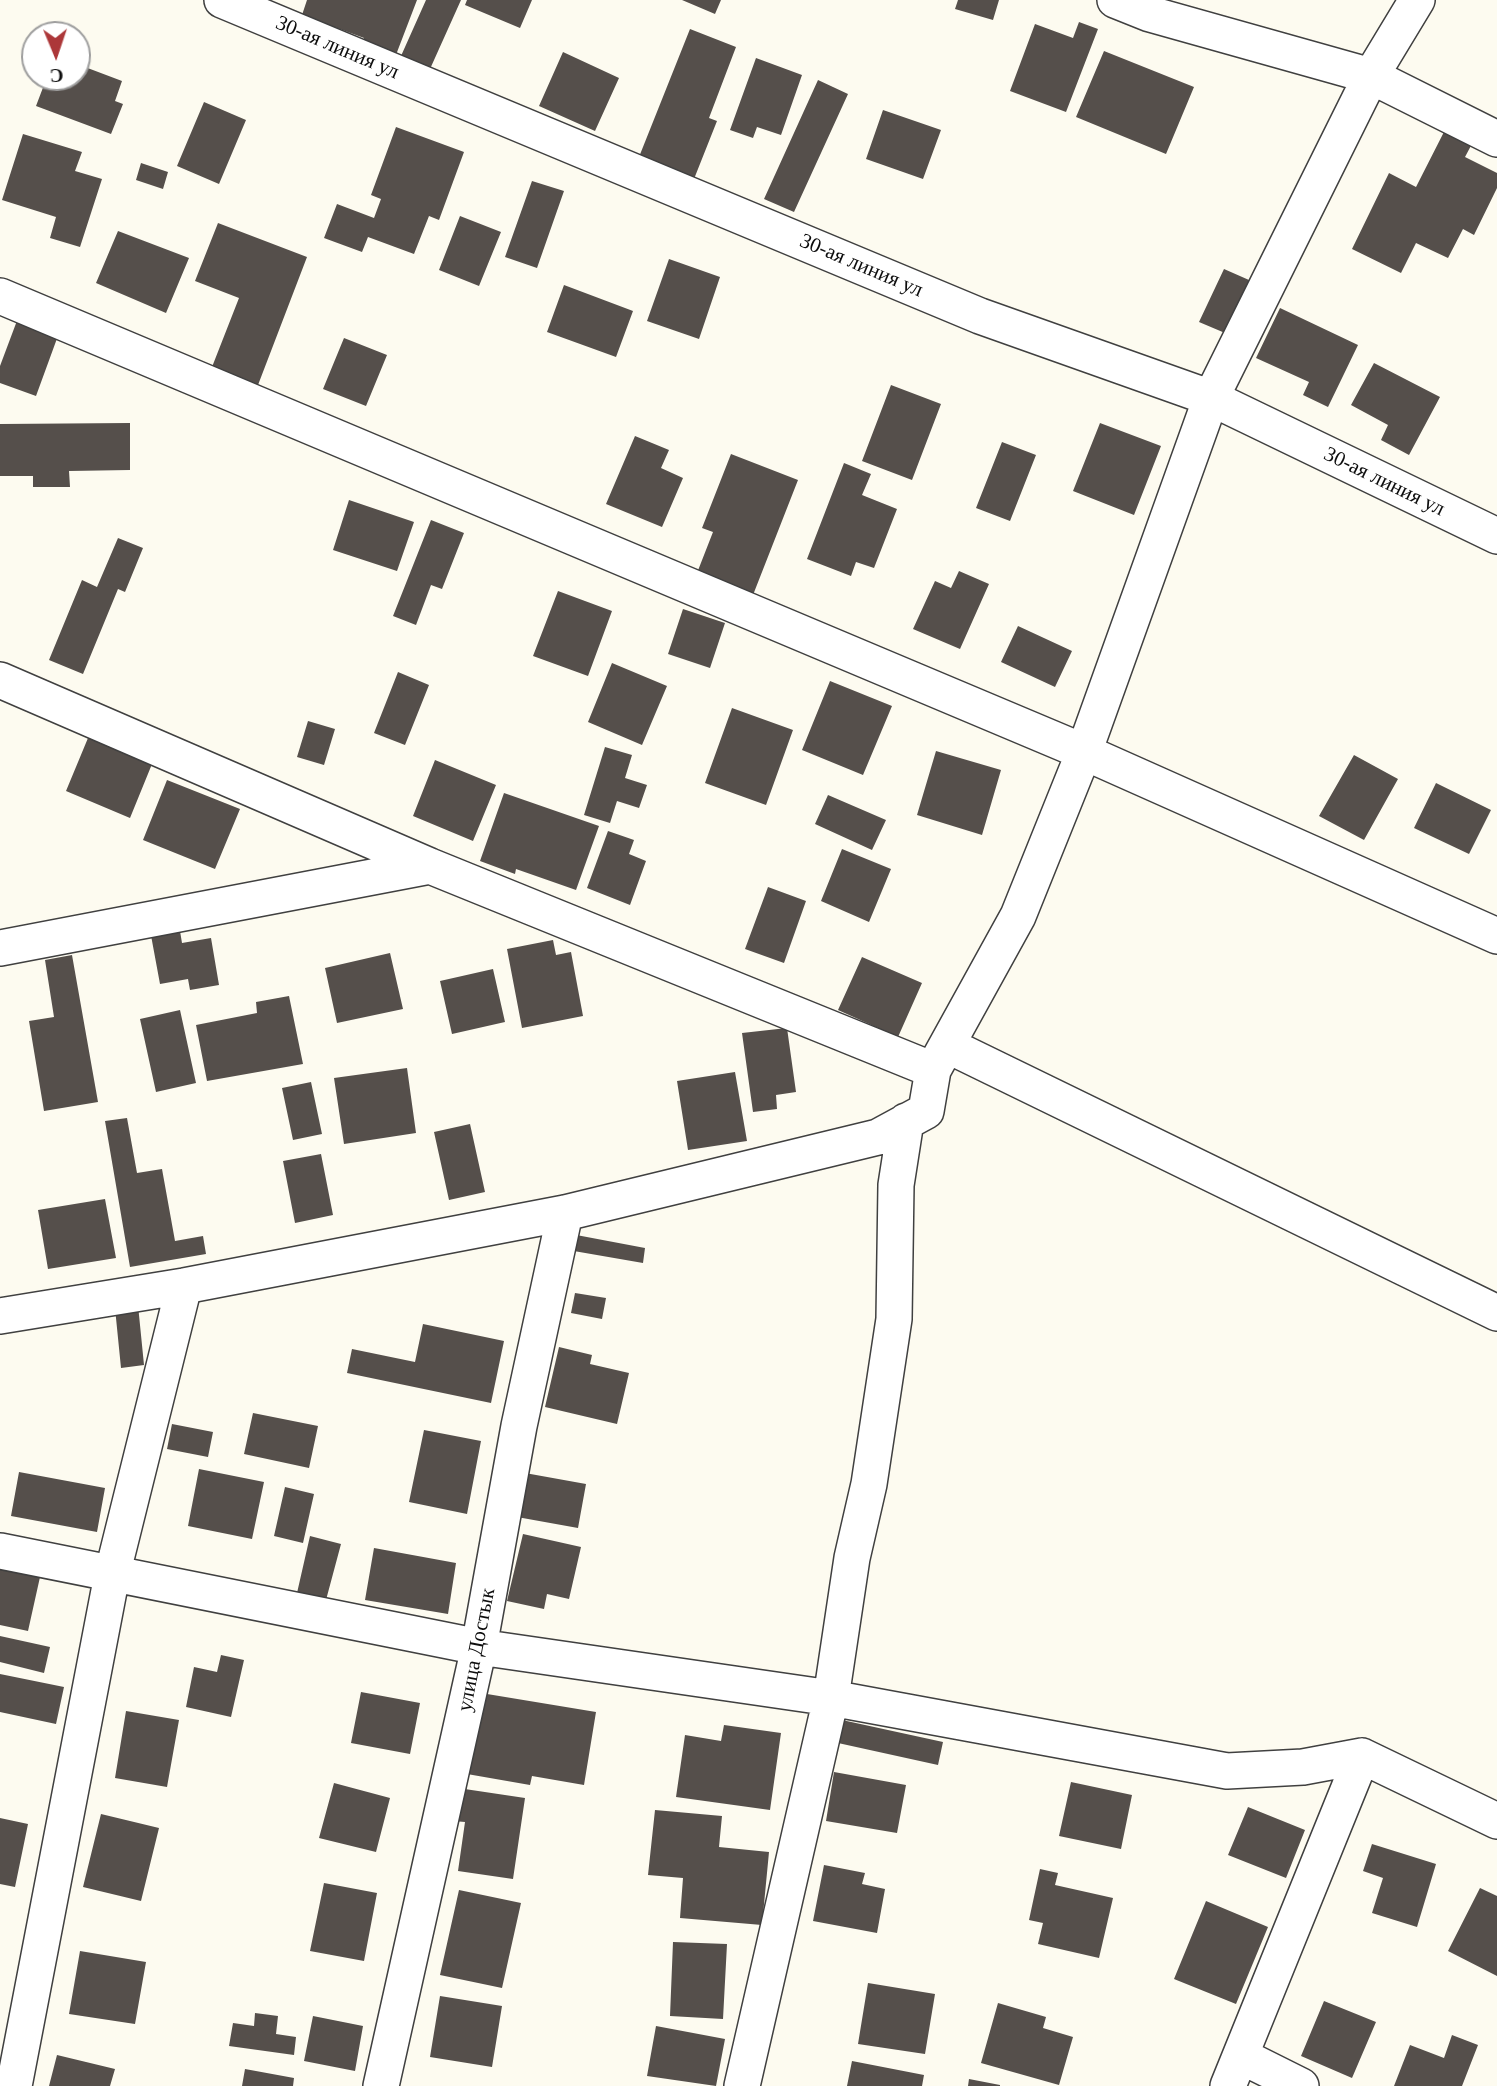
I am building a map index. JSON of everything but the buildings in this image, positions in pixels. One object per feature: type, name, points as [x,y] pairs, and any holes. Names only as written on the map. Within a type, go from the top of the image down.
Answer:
[{"type":"street","name":"30-ая линия ул","points":[[222,0],[980,316],[1211,398],[1497,536]]},
{"type":"street","points":[[1115,0],[1150,14],[1370,76],[1497,139]]},
{"type":"street","points":[[0,1315],[184,1286],[565,1213],[878,1137],[926,1111],[940,1057],[1018,916],[1084,752],[1211,398],[1370,76],[1417,0]]},
{"type":"street","points":[[0,296],[1084,752],[1497,936]]},
{"type":"street","points":[[0,680],[430,866],[940,1057],[1497,1313]]},
{"type":"street","points":[[0,948],[430,866]]},
{"type":"street","points":[[742,2086],[831,1698],[852,1558],[869,1484],[894,1318],[896,1185],[906,1121]]},
{"type":"street","name":"улица Достык","points":[[381,2086],[479,1647],[519,1426],[565,1213]]},
{"type":"street","points":[[14,2086],[112,1575],[184,1286]]},
{"type":"street","points":[[0,1551],[479,1647],[831,1698],[1227,1771],[1303,1767],[1362,1756],[1497,1821]]},
{"type":"street","points":[[1301,2086],[1235,2071],[1362,1756]]}]
